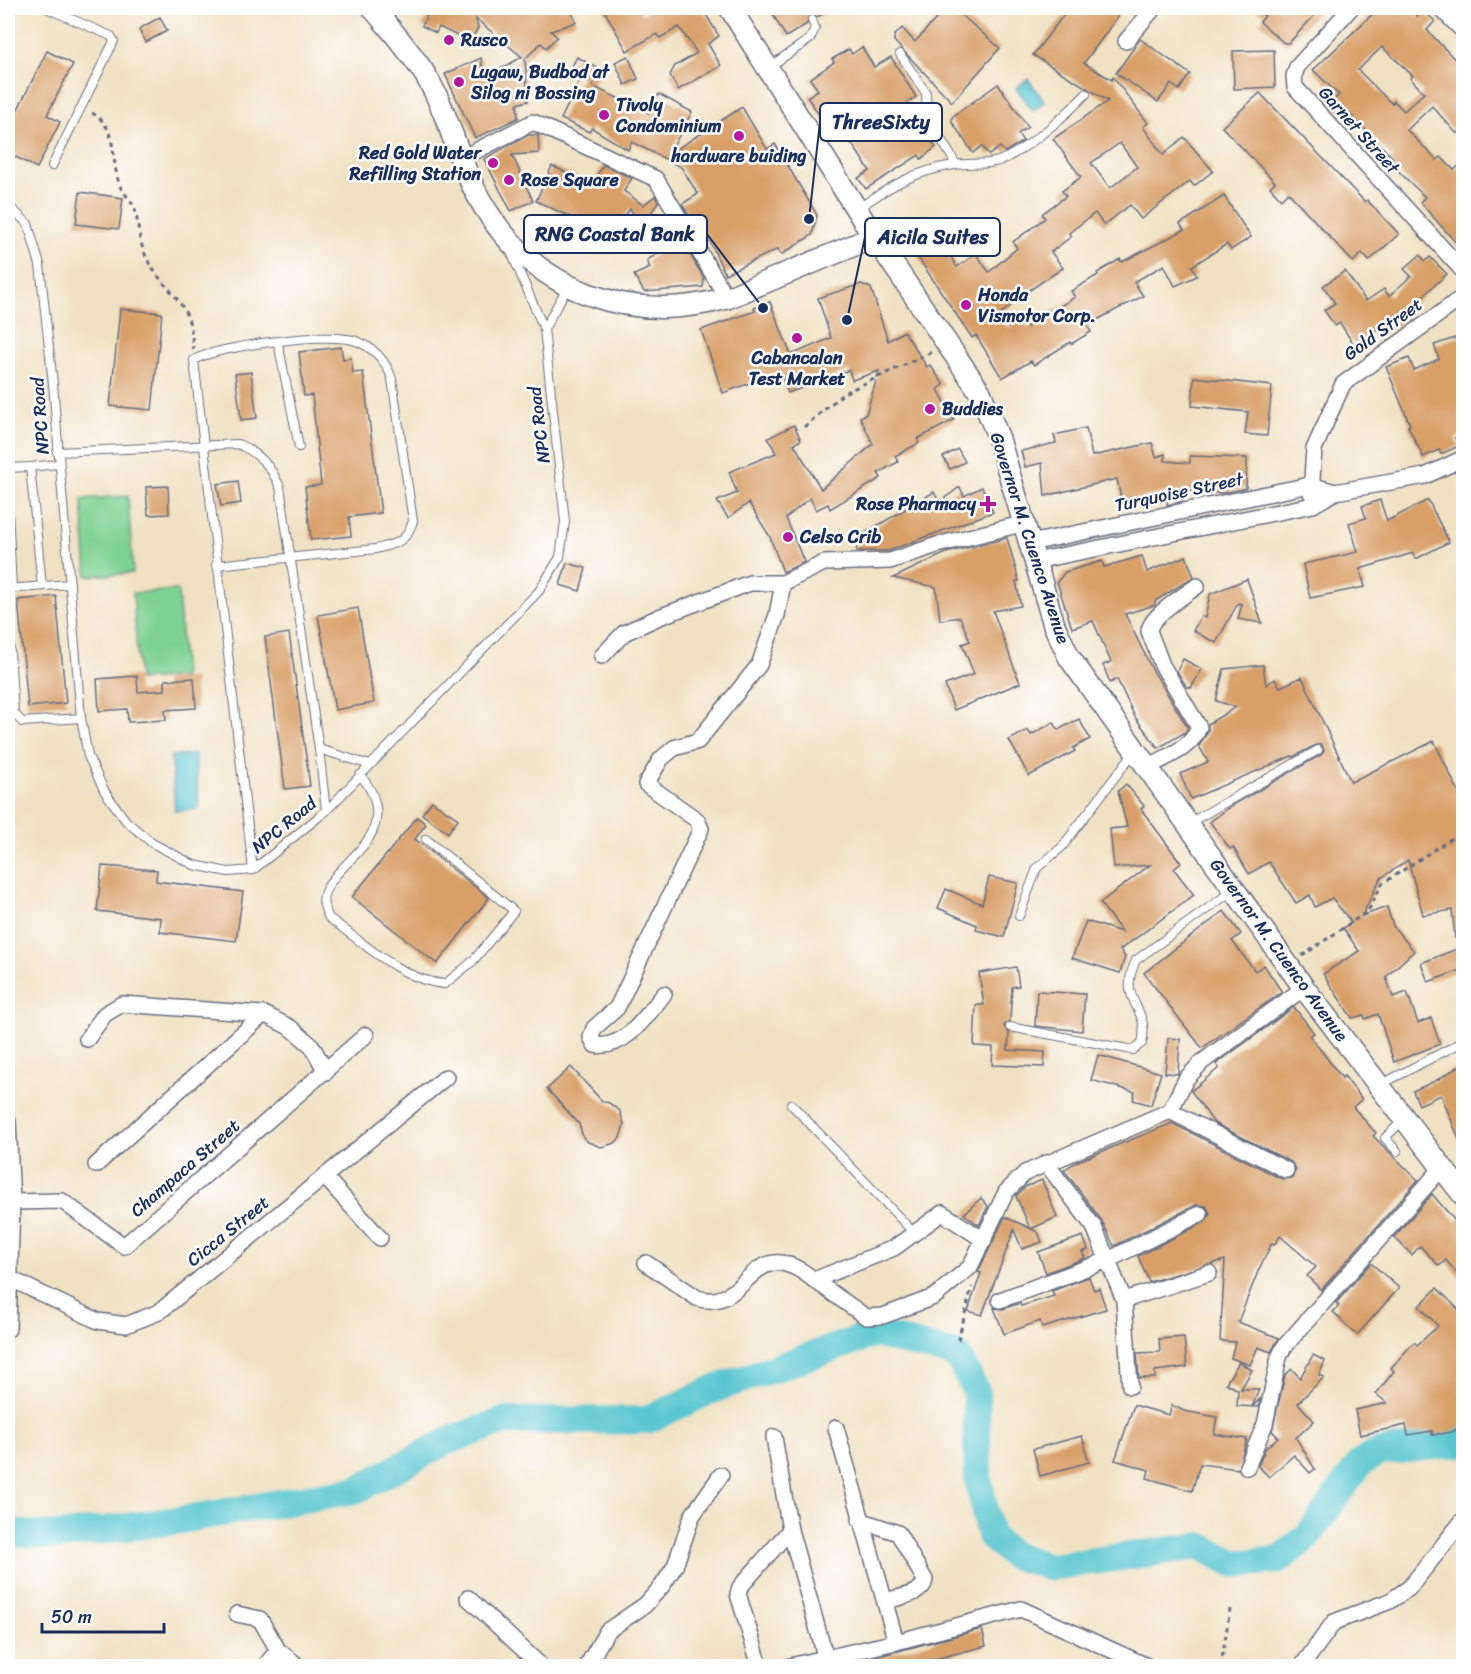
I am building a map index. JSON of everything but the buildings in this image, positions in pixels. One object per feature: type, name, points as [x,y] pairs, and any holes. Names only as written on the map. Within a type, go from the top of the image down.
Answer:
[{"type":"main road","points":[[374,8],[427,77],[482,204],[506,240],[539,268],[568,286],[630,307],[669,309],[702,305],[727,298],[874,237]]},
{"type":"main road","name":"Governor M. Cuenco Avenue","points":[[735,9],[768,68],[874,237],[950,344],[980,392],[991,416],[1054,626],[1069,657],[1304,988],[1464,1196]]},
{"type":"street","points":[[1125,40],[1154,8]]},
{"type":"street","name":"Garnet Street","points":[[1351,8],[1297,67],[1294,76],[1295,87],[1464,272]]},
{"type":"street","points":[[1440,8],[1464,32]]},
{"type":"street","points":[[462,158],[533,122],[656,179],[727,298]]},
{"type":"street","name":"Gold Street","points":[[1313,505],[1310,484],[1318,438],[1343,384],[1464,296]]},
{"type":"street","name":"Turquoise Street","points":[[1030,542],[1180,532],[1313,505],[1335,492],[1425,476],[1464,458]]},
{"type":"street","name":"Turquoise Street","points":[[1030,542],[1310,484],[1335,492]]},
{"type":"street","points":[[1175,513],[1180,532]]},
{"type":"street","points":[[603,657],[624,633],[659,617],[750,583],[783,583],[824,563],[890,561],[937,545],[1030,542]]},
{"type":"street","points":[[664,994],[637,1028],[611,1044],[595,1045],[591,1037],[594,1028],[617,1008],[701,829],[697,820],[646,784],[661,759],[674,748],[698,741],[759,664],[777,615],[783,583]]},
{"type":"street","points":[[1141,759],[1187,745],[1196,737],[1199,727],[1162,665],[1149,632],[1149,626],[1165,610],[1197,586]]},
{"type":"street","points":[[646,1263],[697,1298],[706,1301],[725,1298],[765,1265],[791,1263],[866,1317],[874,1318],[934,1297],[970,1267],[1006,1192],[1015,1180],[1024,1173],[1046,1163],[1170,1111],[1181,1086],[1202,1062],[1304,988]]},
{"type":"street","points":[[87,1039],[105,1014],[123,1004],[264,1014],[291,1028],[312,1046],[326,1072]]},
{"type":"street","points":[[96,1165],[264,1014]]},
{"type":"street","name":"Champaca Street","points":[[12,1203],[62,1201],[124,1246],[366,1035]]},
{"type":"street","name":"Cicca Street","points":[[9,1278],[98,1321],[126,1325],[159,1312],[447,1077]]},
{"type":"street","points":[[1170,1111],[1286,1170]]},
{"type":"street","points":[[8,1121],[12,1203],[8,1329]]},
{"type":"street","points":[[1046,1163],[1094,1227],[1124,1300],[1130,1386]]},
{"type":"street","points":[[1247,1467],[1265,1424],[1279,1357],[1284,1347],[1441,1169]]},
{"type":"street","points":[[325,1177],[380,1238]]},
{"type":"street","points":[[814,1280],[894,1248],[938,1214],[946,1213],[984,1240]]},
{"type":"street","points":[[1000,1300],[1108,1260],[1200,1214]]},
{"type":"street","points":[[1124,1300],[1209,1273]]},
{"type":"street","points":[[836,1428],[896,1642]]},
{"type":"street","points":[[774,1437],[790,1530],[826,1659]]},
{"type":"street","points":[[587,1666],[607,1631],[645,1605],[662,1586],[675,1566],[692,1516],[721,1475]]},
{"type":"street","points":[[1302,1666],[1334,1622],[1390,1601],[1409,1588],[1464,1519]]},
{"type":"street","points":[[860,1520],[898,1533],[925,1580],[924,1586],[919,1591],[885,1601]]},
{"type":"street","points":[[760,1666],[738,1594],[740,1587],[790,1530]]},
{"type":"street","points":[[468,1598],[541,1666]]},
{"type":"street","points":[[790,1666],[896,1642],[1021,1609],[1147,1666]]},
{"type":"street","points":[[237,1614],[260,1619],[278,1650],[298,1666]]},
{"type":"street","points":[[265,1666],[278,1650]]},
{"type":"lane","points":[[46,8],[114,39],[52,165]]},
{"type":"lane","points":[[768,68],[810,39],[816,28],[812,20]]},
{"type":"lane","points":[[900,54],[926,93],[927,116],[956,164]]},
{"type":"lane","points":[[857,210],[910,176],[956,164],[981,165],[1008,157],[1063,118],[1086,94]]},
{"type":"lane","name":"NPC Road","points":[[8,205],[28,224],[40,265],[81,718],[88,756],[105,792],[126,820],[143,836],[194,866],[228,872],[253,870],[326,811],[539,591],[560,557],[565,522],[544,329],[506,240]]},
{"type":"lane","points":[[544,329],[568,286]]},
{"type":"lane","points":[[216,565],[290,560],[376,549],[396,544],[408,535],[413,521],[392,379],[386,362],[371,349],[356,341],[333,336],[228,349],[194,360],[216,565],[253,870]]},
{"type":"lane","points":[[278,343],[299,447]]},
{"type":"lane","points":[[57,452],[202,443],[238,444],[253,451],[271,468],[280,487],[326,811]]},
{"type":"lane","points":[[8,468],[58,464]]},
{"type":"lane","points":[[30,467],[42,586]]},
{"type":"lane","points":[[8,508],[10,589],[70,584]]},
{"type":"lane","points":[[8,622],[14,713],[22,722],[81,718]]},
{"type":"lane","points":[[319,749],[370,765]]},
{"type":"lane","points":[[1187,825],[1318,750]]},
{"type":"lane","points":[[1020,916],[1037,868],[1062,847],[1141,759]]},
{"type":"lane","points":[[360,775],[368,783],[375,797],[378,820],[371,836],[325,892],[323,908],[329,918],[391,963],[428,983],[444,984],[473,961],[514,911],[426,839]]},
{"type":"lane","points":[[1010,1028],[1132,1050],[1142,1043],[1146,1027],[1128,989],[1129,975],[1136,960],[1233,890]]},
{"type":"lane","points":[[1378,1085],[1464,1041]]},
{"type":"lane","points":[[791,1104],[915,1234]]},
{"type":"lane","points":[[1397,1151],[1385,1138],[1404,1119]]},
{"type":"path","points":[[81,107],[102,118],[110,135],[120,186],[134,208],[141,246],[154,272],[180,300],[193,328],[194,360]]},
{"type":"path","points":[[804,427],[844,393],[950,344]]},
{"type":"path","points":[[1289,965],[1368,911],[1382,884],[1464,830]]},
{"type":"path","points":[[958,1340],[972,1285],[970,1267]]},
{"type":"path","points":[[1221,1666],[1230,1609]]},
{"type":"green space","points":[[128,496],[133,573],[87,576],[82,499]]},
{"type":"green space","points":[[178,590],[184,677],[139,680],[133,593]]},
{"type":"water","points":[[1028,79],[1045,102],[1033,111],[1016,88]]},
{"type":"water","points":[[195,754],[199,809],[175,811],[171,756]]},
{"type":"waterway","points":[[8,1533],[59,1536],[180,1520],[356,1490],[447,1441],[504,1421],[647,1420],[714,1389],[874,1334],[957,1355],[976,1391],[978,1478],[990,1536],[1012,1555],[1050,1567],[1200,1546],[1235,1564],[1279,1560],[1308,1536],[1361,1462],[1380,1452],[1461,1443],[1464,1440]]},
{"type":"place","name":"Rusco","points":[[449,40]]},
{"type":"place","name":"Lugaw, Budbod at Silog ni Bossing","points":[[459,82]]},
{"type":"place","name":"Tivoly Condominium","points":[[604,115]]},
{"type":"place","name":"hardware buiding","points":[[739,136]]},
{"type":"place","name":"Red Gold Water Refilling Station","points":[[493,163]]},
{"type":"place","name":"Rose Square","points":[[509,180]]},
{"type":"place","name":"ThreeSixty","points":[[809,219]]},
{"type":"place","name":"Honda Vismotor Corp.","points":[[966,305]]},
{"type":"place","name":"RNG Coastal Bank","points":[[763,308]]},
{"type":"place","name":"Aicila Suites","points":[[847,320]]},
{"type":"place","name":"Cabancalan Test Market","points":[[797,338]]},
{"type":"place","name":"Buddies","points":[[930,409]]},
{"type":"place","name":"Rose Pharmacy","points":[[988,504]]},
{"type":"place","name":"Celso Crib","points":[[788,537]]}]
